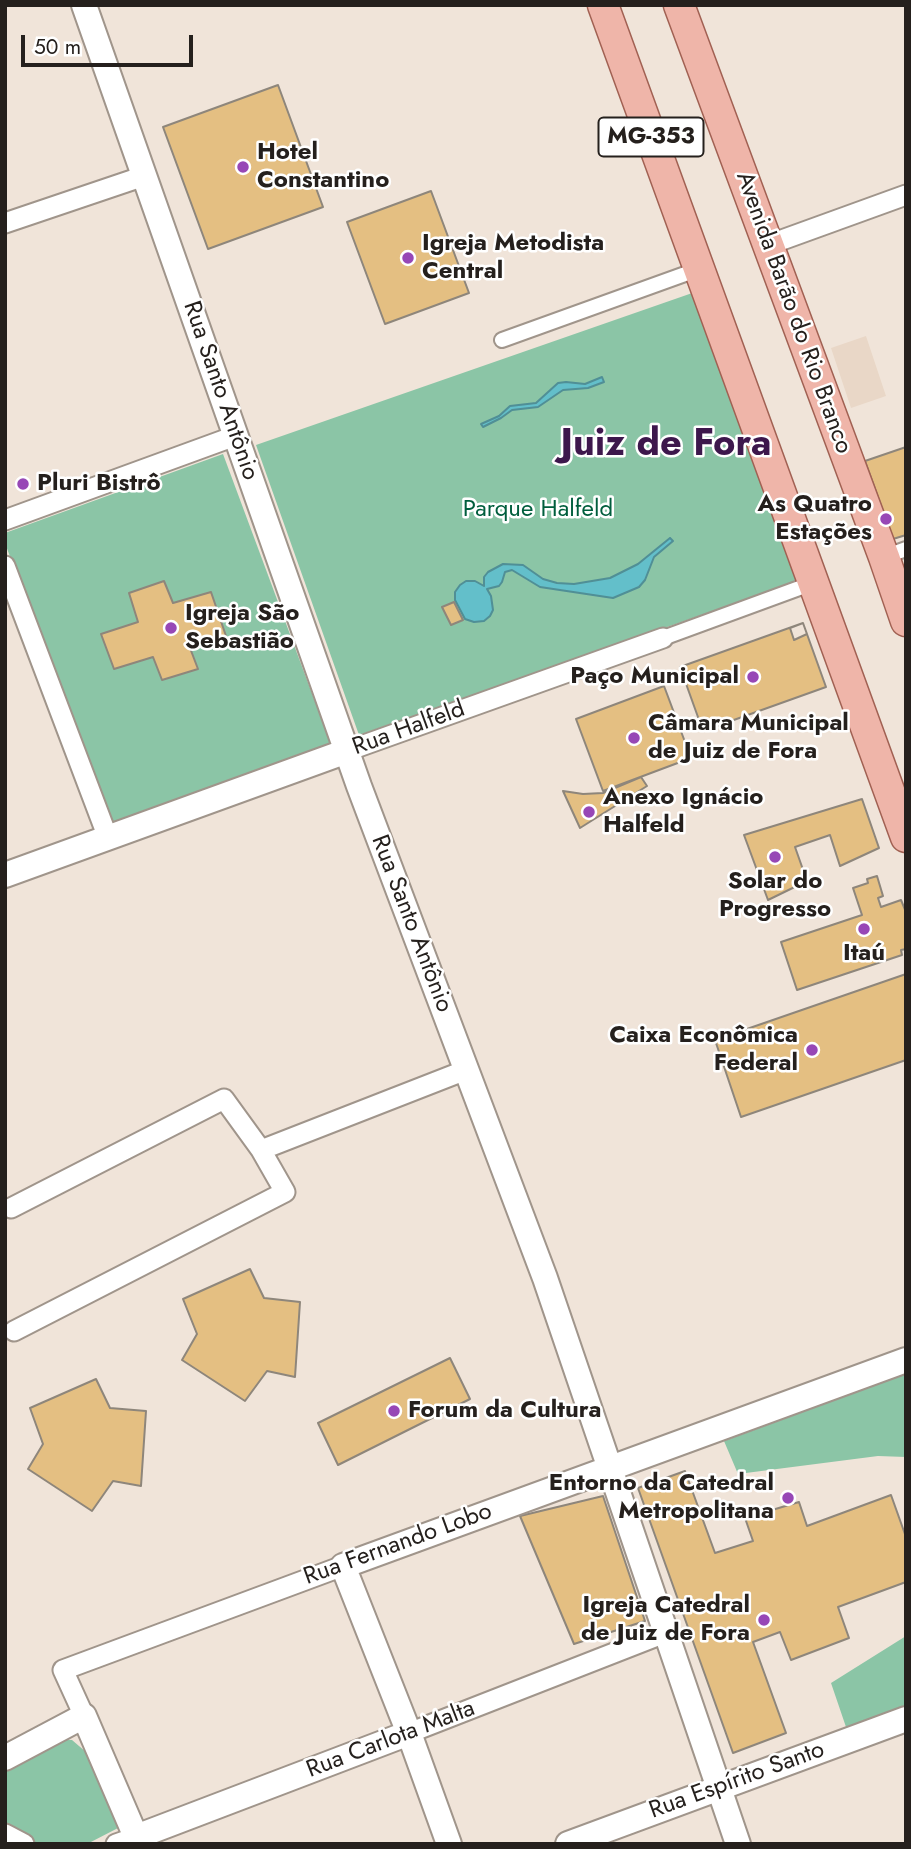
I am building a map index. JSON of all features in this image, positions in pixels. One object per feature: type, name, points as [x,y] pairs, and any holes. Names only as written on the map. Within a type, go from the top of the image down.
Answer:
[{"type":"main road","name":"MG-353","points":[[603,5],[906,837]]},
{"type":"main road","name":"Avenida Barão do Rio Branco","points":[[679,5],[768,245],[895,553],[906,621]]},
{"type":"street","name":"Rua Santo Antônio","points":[[84,5],[347,751],[545,1278],[738,1844]]},
{"type":"street","points":[[5,223],[144,176]]},
{"type":"street","points":[[768,245],[906,195]]},
{"type":"street","points":[[502,340],[699,270]]},
{"type":"street","points":[[5,520],[235,436]]},
{"type":"street","points":[[5,566],[108,838]]},
{"type":"street","name":"Rua Halfeld","points":[[5,875],[813,583]]},
{"type":"street","points":[[261,1150],[466,1070]]},
{"type":"street","points":[[11,1208],[224,1099],[261,1150],[285,1192],[14,1331]]},
{"type":"street","name":"Rua Fernando Lobo","points":[[126,1840],[84,1716],[63,1670],[906,1360]]},
{"type":"street","points":[[343,1566],[409,1733],[449,1844]]},
{"type":"street","name":"Rua Carlota Malta","points":[[126,1840],[666,1633]]},
{"type":"street","points":[[5,1758],[84,1716]]},
{"type":"street","name":"Rua Espírito Santo","points":[[568,1844],[906,1719]]},
{"type":"street","points":[[5,1834],[24,1844]]},
{"type":"shaded area","points":[[866,336],[886,396],[851,408],[831,348]]},
{"type":"green space","name":"Parque Halfeld","points":[[698,291],[804,579],[359,735],[256,445]]},
{"type":"green space","points":[[223,454],[333,750],[111,831],[5,543],[5,533]]},
{"type":"green space","points":[[906,1374],[906,1457],[878,1456],[738,1474],[724,1441]]},
{"type":"green space","points":[[906,1636],[906,1705],[846,1727],[831,1683]]},
{"type":"green space","points":[[54,1739],[72,1740],[86,1752],[120,1827],[87,1844],[38,1844],[5,1826],[5,1765]]},
{"type":"water","points":[[602,377],[604,382],[588,388],[563,390],[538,407],[512,410],[483,427],[481,424],[499,416],[510,406],[536,403],[558,383],[585,384]]},
{"type":"water","points":[[670,538],[673,541],[654,557],[645,580],[639,587],[613,598],[540,587],[512,570],[505,572],[499,586],[487,589],[493,610],[484,621],[465,619],[455,600],[455,592],[460,585],[466,581],[475,581],[484,586],[484,577],[488,572],[503,564],[523,565],[543,579],[557,583],[574,584],[610,578],[638,564]]},
{"type":"building","name":"Hotel Constantino","points":[[278,85],[323,207],[208,249],[163,127]]},
{"type":"building","name":"Igreja Metodista Central","points":[[431,191],[469,293],[385,324],[347,222]]},
{"type":"building","points":[[906,447],[906,535],[893,539],[865,461]]},
{"type":"building","name":"Igreja São Sebastião","points":[[164,581],[173,603],[211,592],[226,636],[190,648],[198,669],[162,680],[153,657],[114,669],[101,634],[138,622],[129,593]]},
{"type":"building","points":[[454,602],[463,620],[451,625],[442,607]]},
{"type":"building","name":"Paço Municipal","points":[[803,623],[826,687],[703,731],[680,667]]},
{"type":"building","points":[[803,623],[807,634],[794,640],[790,628]]},
{"type":"building","name":"Câmara Municipal de Juiz de Fora","points":[[664,686],[691,758],[603,791],[576,719]]},
{"type":"building","name":"Anexo Ignácio Halfeld","points":[[641,777],[647,786],[580,828],[563,791],[603,793]]},
{"type":"building","name":"Solar do Progresso","points":[[862,799],[879,848],[840,866],[830,835],[795,847],[807,881],[768,900],[744,835]]},
{"type":"building","name":"Itaú","points":[[877,876],[883,896],[878,898],[881,907],[901,900],[906,912],[906,949],[901,950],[902,955],[797,990],[781,942],[862,915],[853,888],[868,883],[867,879]]},
{"type":"building","name":"Caixa Econômica Federal","points":[[906,974],[906,1060],[741,1117],[715,1040]]},
{"type":"building","points":[[250,1269],[264,1298],[300,1302],[295,1377],[267,1371],[245,1401],[182,1360],[197,1334],[183,1299]]},
{"type":"building","name":"Forum da Cultura","points":[[450,1358],[470,1399],[338,1465],[318,1423]]},
{"type":"building","points":[[96,1379],[110,1408],[146,1411],[141,1486],[113,1481],[92,1511],[28,1469],[43,1444],[30,1408]]},
{"type":"building","name":"Igreja Catedral de Juiz de Fora","points":[[685,1471],[715,1553],[753,1541],[745,1518],[799,1502],[807,1526],[891,1495],[906,1537],[906,1582],[838,1607],[849,1638],[791,1660],[780,1632],[753,1642],[786,1733],[733,1753],[638,1488]]},
{"type":"building","points":[[603,1496],[645,1621],[574,1644],[520,1516]]},
{"type":"place","name":"Hotel Constantino","points":[[243,167]]},
{"type":"place","name":"Igreja Metodista Central","points":[[408,258]]},
{"type":"place","name":"Pluri Bistrô","points":[[23,484]]},
{"type":"place","name":"As Quatro Estações","points":[[886,519]]},
{"type":"place","name":"Igreja São Sebastião","points":[[171,628]]},
{"type":"place","name":"Paço Municipal","points":[[753,677]]},
{"type":"place","name":"Câmara Municipal de Juiz de Fora","points":[[634,738]]},
{"type":"place","name":"Anexo Ignácio Halfeld","points":[[589,812]]},
{"type":"place","name":"Solar do Progresso","points":[[775,857]]},
{"type":"place","name":"Itaú","points":[[864,929]]},
{"type":"place","name":"Caixa Econômica Federal","points":[[812,1050]]},
{"type":"place","name":"Forum da Cultura","points":[[394,1411]]},
{"type":"place","name":"Entorno da Catedral Metropolitana","points":[[788,1498]]},
{"type":"place","name":"Igreja Catedral de Juiz de Fora","points":[[764,1620]]},
{"type":"district","name":"Juiz de Fora","points":[[666,446]]}]
